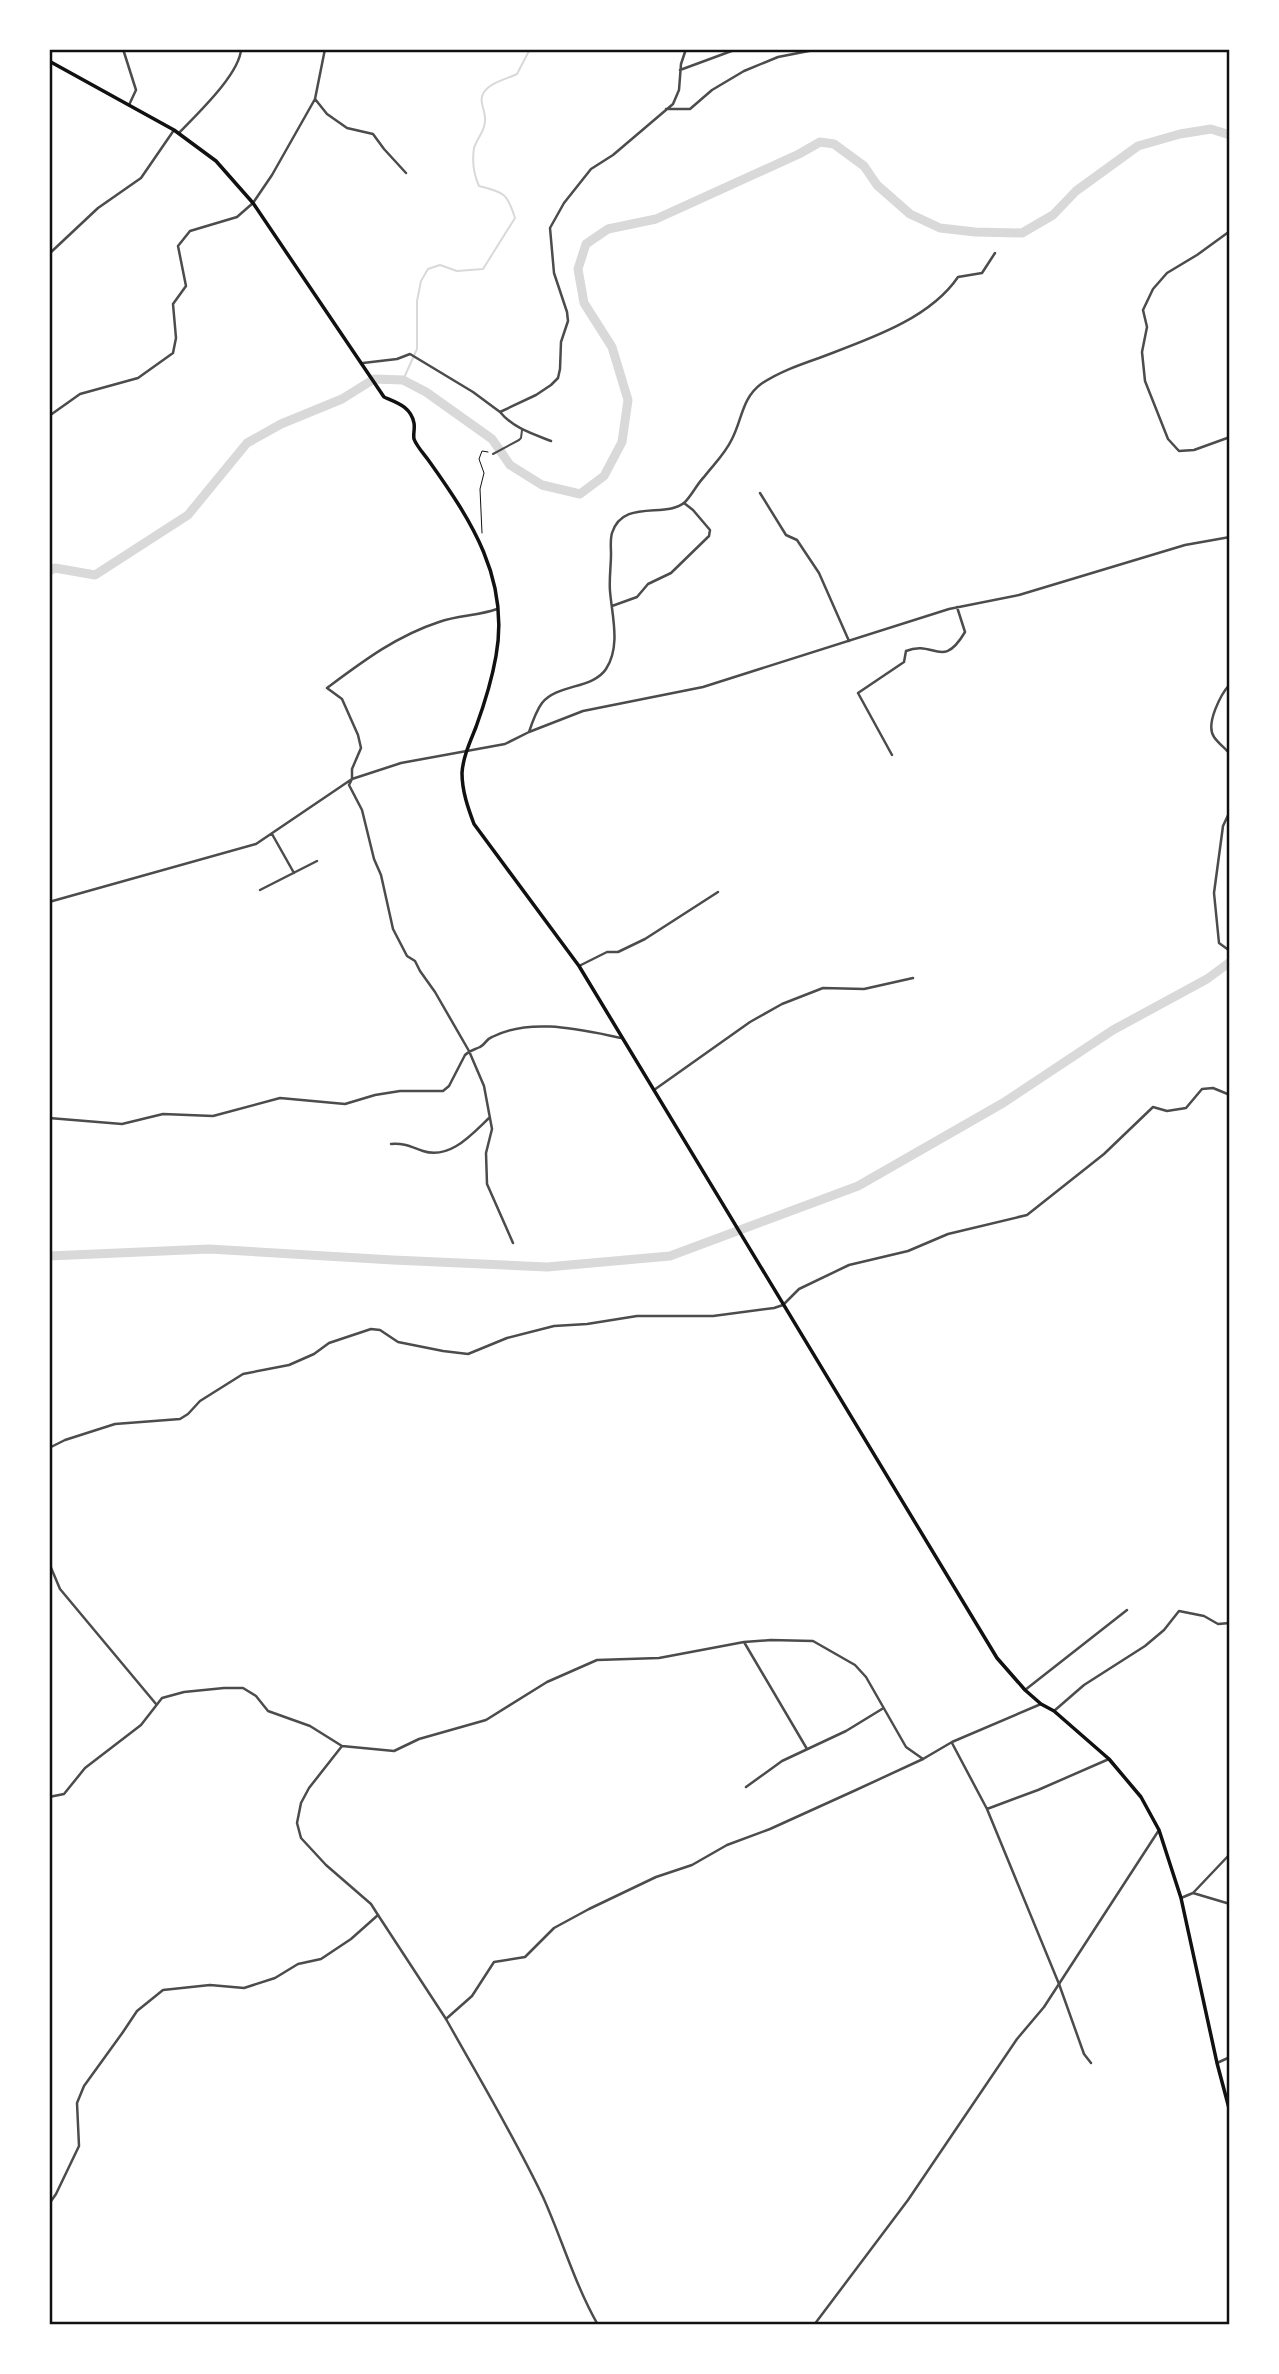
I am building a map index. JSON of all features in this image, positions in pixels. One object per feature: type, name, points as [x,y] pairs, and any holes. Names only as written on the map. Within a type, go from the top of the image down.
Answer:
[{"type":"main road","points":[[49,61],[174,130],[216,161],[253,203],[384,397],[407,408],[415,426],[415,440],[481,542],[493,575],[497,609],[497,655],[462,772],[465,801],[474,824],[579,966],[997,1658],[1024,1690],[1054,1711],[1109,1759],[1141,1797],[1159,1830],[1181,1898],[1230,2112]]},
{"type":"street","points":[[123,49],[136,90],[129,105]]},
{"type":"street","points":[[179,134],[220,88],[241,57],[242,49]]},
{"type":"street","points":[[49,416],[80,394],[138,378],[173,353],[176,338],[173,304],[186,286],[178,246],[190,231],[237,217],[253,203],[315,99],[326,49]]},
{"type":"street","points":[[500,412],[536,395],[558,378],[561,342],[568,312],[554,273],[550,228],[554,219],[591,169],[613,155],[673,104],[679,90],[682,56],[686,49]]},
{"type":"street","points":[[680,70],[737,49]]},
{"type":"street","points":[[666,109],[690,109],[712,90],[744,71],[778,57],[819,49]]},
{"type":"street","points":[[315,99],[327,114],[347,128],[373,134],[406,173]]},
{"type":"street","points":[[49,254],[98,208],[141,178],[174,130]]},
{"type":"street","points":[[1230,231],[1167,273],[1153,289],[1143,310],[1147,327],[1143,352],[1145,381],[1168,439],[1179,451],[1194,450],[1230,437]]},
{"type":"street","points":[[528,732],[547,699],[565,689],[592,681],[607,667],[613,647],[614,615],[611,606],[611,536],[617,522],[627,515],[672,508],[684,503],[722,457],[734,437],[745,404],[759,386],[783,371],[859,342],[917,315],[948,292],[958,277],[982,273],[995,253]]},
{"type":"street","points":[[363,363],[397,359],[410,354],[473,392],[500,412],[506,420],[551,441]]},
{"type":"street","points":[[493,454],[522,438],[522,429]]},
{"type":"street","points":[[760,494],[786,535],[797,540],[819,573],[849,641]]},
{"type":"street","points":[[611,606],[637,597],[648,584],[671,573],[709,536],[710,530],[684,503]]},
{"type":"street","points":[[49,902],[256,844],[352,779],[401,763],[505,744],[583,711],[703,687],[957,607],[1019,595],[1185,545],[1230,537]]},
{"type":"street","points":[[892,755],[858,693],[904,662],[906,651],[915,647],[942,654],[957,647],[965,632],[957,607]]},
{"type":"street","points":[[497,609],[485,614],[446,620],[414,632],[382,648],[327,688],[341,699],[358,735],[360,748],[352,769],[350,789],[362,810],[374,859],[382,874],[393,929],[407,956],[418,964],[435,992],[469,1051],[484,1086],[492,1129],[486,1153],[487,1184],[513,1243]]},
{"type":"street","points":[[1230,684],[1224,690],[1211,729],[1213,736],[1230,754]]},
{"type":"street","points":[[1230,811],[1223,826],[1214,893],[1219,943],[1230,951]]},
{"type":"street","points":[[272,834],[295,873]]},
{"type":"street","points":[[260,891],[317,861]]},
{"type":"street","points":[[579,966],[607,951],[618,952],[645,939],[719,892]]},
{"type":"street","points":[[654,1090],[750,1022],[782,1004],[823,988],[864,989],[913,978]]},
{"type":"street","points":[[49,1118],[122,1124],[163,1114],[214,1116],[280,1098],[345,1104],[400,1091],[443,1091],[449,1086],[469,1051],[481,1047],[491,1037],[516,1029],[534,1026],[568,1028],[622,1038]]},
{"type":"street","points":[[49,1448],[115,1424],[180,1419],[200,1401],[243,1374],[289,1365],[314,1354],[329,1343],[371,1329],[380,1330],[398,1342],[443,1352],[468,1354],[507,1338],[554,1326],[587,1324],[637,1315],[713,1316],[783,1305],[799,1289],[849,1265],[908,1251],[948,1234],[1027,1215],[1104,1154],[1153,1107],[1167,1111],[1185,1108],[1202,1089],[1213,1088],[1230,1095]]},
{"type":"street","points":[[391,1144],[401,1143],[432,1152],[454,1150],[489,1118]]},
{"type":"street","points":[[49,1563],[60,1589],[156,1704]]},
{"type":"street","points":[[1024,1690],[1127,1610]]},
{"type":"street","points":[[1054,1711],[1084,1685],[1146,1646],[1164,1630],[1179,1611],[1204,1615],[1217,1624],[1230,1623]]},
{"type":"street","points":[[49,1797],[64,1794],[85,1768],[141,1725],[162,1698],[184,1692],[243,1688],[256,1696],[268,1711],[310,1726],[342,1746],[394,1751],[419,1738],[486,1720],[547,1682],[597,1660],[659,1658],[744,1642],[813,1641],[855,1665],[866,1676],[882,1709],[906,1747],[923,1759]]},
{"type":"street","points":[[744,1642],[807,1749]]},
{"type":"street","points":[[446,2019],[472,1996],[494,1962],[526,1957],[554,1928],[566,1921],[656,1877],[692,1866],[727,1845],[770,1829],[923,1759],[951,1742],[1041,1704]]},
{"type":"street","points":[[746,1787],[782,1761],[846,1731],[882,1709]]},
{"type":"street","points":[[951,1742],[987,1809],[1059,1984],[1084,2054],[1091,2063]]},
{"type":"street","points":[[342,1746],[309,1788],[302,1803],[297,1823],[301,1838],[326,1865],[371,1904],[446,2019],[527,2163],[551,2215],[586,2305],[598,2325]]},
{"type":"street","points":[[987,1809],[1109,1759]]},
{"type":"street","points":[[814,2325],[908,2200],[1017,2039],[1044,2007],[1159,1830]]},
{"type":"street","points":[[1181,1898],[1193,1893],[1230,1854]]},
{"type":"street","points":[[1193,1893],[1230,1904]]},
{"type":"street","points":[[49,2204],[79,2146],[77,2104],[84,2086],[137,2011],[163,1990],[210,1985],[244,1988],[275,1978],[298,1964],[321,1958],[351,1939],[378,1915]]},
{"type":"street","points":[[1217,2063],[1230,2057]]},
{"type":"path","points":[[481,542],[481,489],[484,473],[479,459],[482,451],[493,454]]},
{"type":"waterway","points":[[403,380],[417,349],[417,301],[421,281],[428,269],[440,265],[457,271],[483,269],[515,218],[504,195],[479,186],[473,153],[485,122],[482,95],[495,83],[517,74],[530,49]]},
{"type":"waterway","points":[[49,571],[55,568],[95,575],[188,515],[247,443],[281,424],[342,399],[374,379],[403,380],[426,392],[492,439],[510,465],[542,485],[580,494],[604,476],[622,442],[628,400],[612,347],[584,303],[578,269],[586,244],[608,229],[656,219],[820,142],[834,144],[864,166],[877,185],[910,214],[940,228],[1022,233],[1053,215],[1076,191],[1138,146],[1180,134],[1211,129],[1230,135]]},
{"type":"waterway","points":[[49,1256],[209,1249],[547,1267],[670,1256],[858,1186],[1003,1103],[1113,1030],[1207,979],[1230,962]]}]
